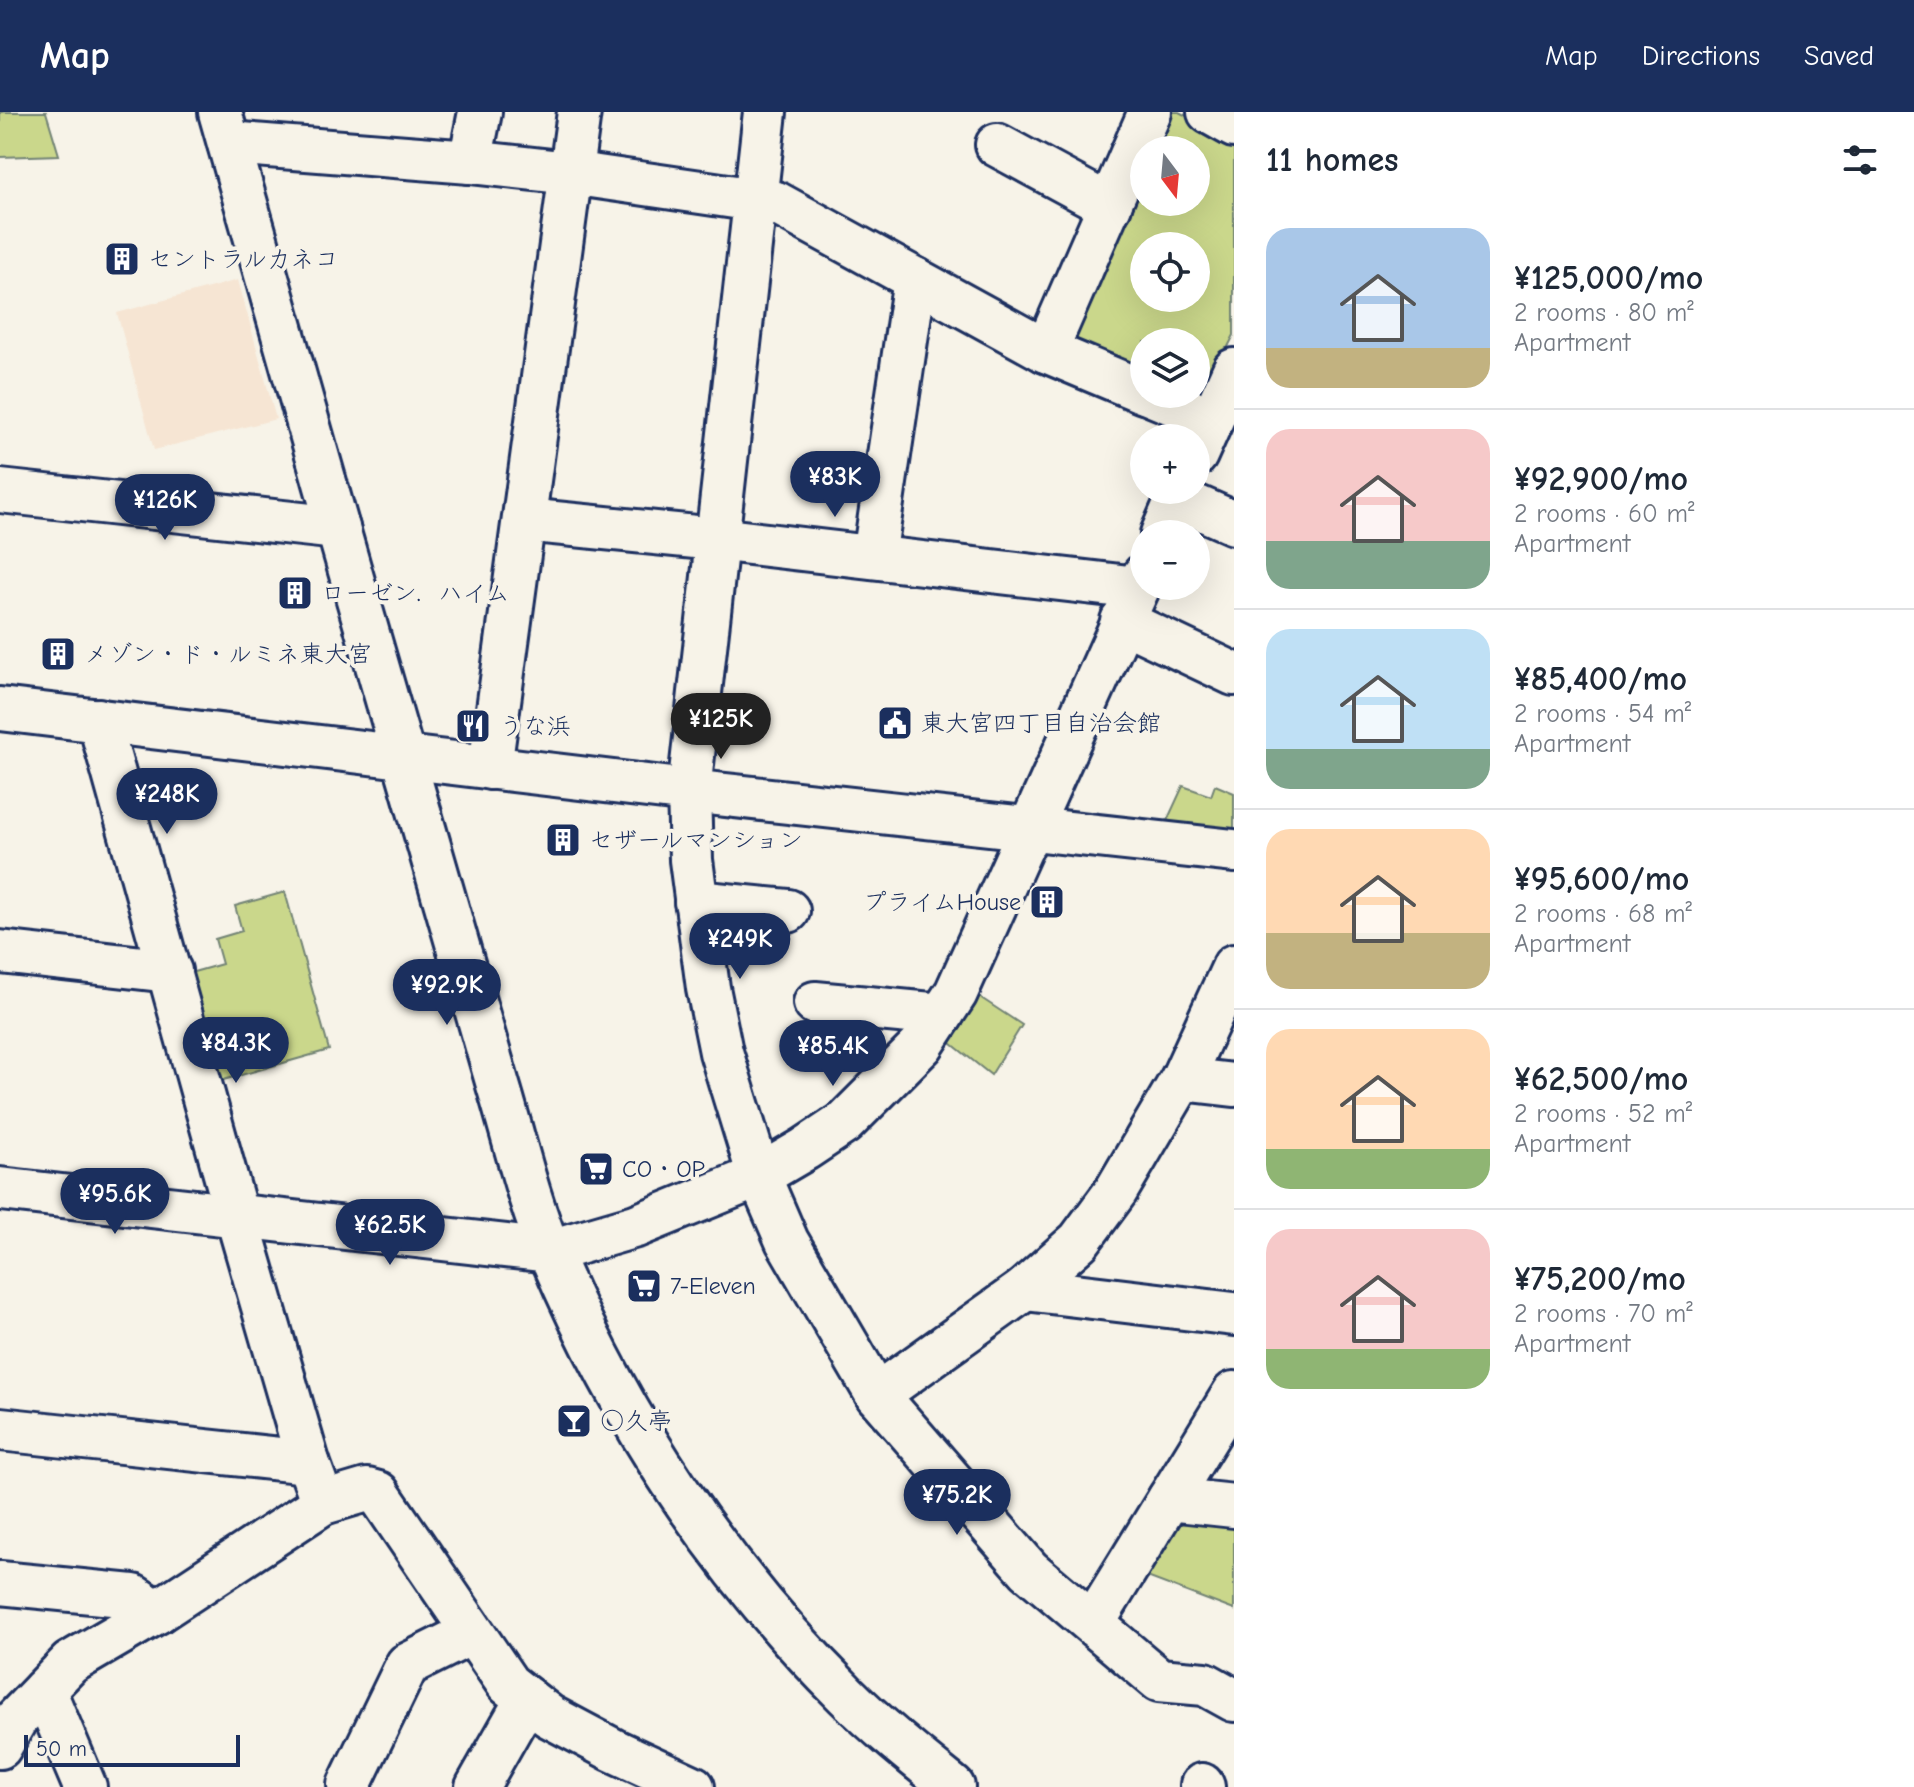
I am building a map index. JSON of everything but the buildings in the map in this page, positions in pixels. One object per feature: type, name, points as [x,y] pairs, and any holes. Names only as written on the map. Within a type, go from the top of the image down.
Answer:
[{"type":"street","points":[[470,162],[480,112]]},
{"type":"street","points":[[490,768],[579,112]]},
{"type":"street","points":[[765,112],[689,791],[696,902],[721,1052],[759,1176],[787,1241],[877,1395],[1029,1570],[1159,1680],[1205,1684],[1234,1700]]},
{"type":"street","points":[[1046,351],[1150,112]]},
{"type":"street","points":[[1209,112],[1234,126]]},
{"type":"street","points":[[953,1787],[849,1698],[793,1640],[741,1578],[695,1516],[642,1434],[603,1366],[550,1251],[517,1149],[403,757],[225,127],[776,203],[1046,351],[1130,386]]},
{"type":"street","points":[[997,145],[1110,206]]},
{"type":"street","points":[[874,557],[915,279]]},
{"type":"street","points":[[1210,424],[1234,370]]},
{"type":"street","points":[[1168,408],[1188,424]]},
{"type":"street","points":[[0,491],[338,528]]},
{"type":"street","points":[[1173,507],[1234,523]]},
{"type":"street","points":[[524,520],[874,557],[1130,594]]},
{"type":"street","points":[[0,1189],[550,1251],[636,1226],[759,1176],[844,1123],[922,1045],[942,1015],[956,993],[1133,600]]},
{"type":"street","points":[[1141,600],[1234,674]]},
{"type":"street","points":[[0,709],[689,791],[1234,851]]},
{"type":"street","points":[[99,720],[237,1217],[308,1462],[323,1503]]},
{"type":"street","points":[[696,902],[788,911]]},
{"type":"street","points":[[0,952],[170,971]]},
{"type":"street","points":[[877,1395],[1025,1289],[1079,1241],[1116,1191],[1182,1079],[1234,966]]},
{"type":"street","points":[[815,1003],[942,1015]]},
{"type":"street","points":[[1182,1079],[1234,1085]]},
{"type":"street","points":[[1025,1289],[1234,1314]]},
{"type":"street","points":[[1093,1623],[1234,1393]]},
{"type":"street","points":[[0,1429],[308,1462]]},
{"type":"street","points":[[0,1747],[16,1719],[70,1663],[157,1612],[323,1503],[367,1490],[378,1493],[508,1684],[549,1716],[693,1787]]},
{"type":"street","points":[[1169,1499],[1234,1506]]},
{"type":"street","points":[[0,1583],[133,1596],[157,1612]]},
{"type":"street","points":[[349,1785],[407,1665],[471,1633]]},
{"type":"street","points":[[44,1690],[85,1787]]},
{"type":"street","points":[[477,1787],[527,1699]]},
{"type":"shaded area","points":[[238,280],[276,419],[154,450],[117,313]]},
{"type":"green space","points":[[0,112],[46,112],[59,155],[0,157]]},
{"type":"green space","points":[[1171,112],[1179,112],[1234,141],[1234,335],[1210,382],[1210,328],[1130,328],[1130,366],[1067,341],[1130,203],[1130,216],[1210,216],[1210,136],[1160,136]]},
{"type":"green space","points":[[1215,785],[1234,793],[1234,830],[1165,825],[1183,786],[1211,796]]},
{"type":"green space","points":[[285,892],[329,1050],[213,1083],[183,975],[222,964],[215,939],[242,931],[235,906]]},
{"type":"green space","points":[[972,992],[1022,1025],[991,1075],[947,1040]]},
{"type":"green space","points":[[1179,1513],[1234,1517],[1234,1610],[1147,1577]]},
{"type":"place","name":"セントラルカネコ","points":[[122,259]]},
{"type":"place","name":"ローゼン．ハイム","points":[[295,593]]},
{"type":"place","name":"メゾン・ド・ルミネ東大宮","points":[[58,654]]},
{"type":"place","name":"東大宮四丁目自治会館","points":[[895,723]]},
{"type":"place","name":"うな浜","points":[[473,726]]},
{"type":"place","name":"セザールマンション","points":[[563,840]]},
{"type":"place","name":"プライムHouse","points":[[1047,902]]},
{"type":"place","name":"CO・OP","points":[[596,1169]]},
{"type":"place","name":"7-Eleven","points":[[644,1286]]},
{"type":"place","name":"○久亭","points":[[574,1421]]}]
